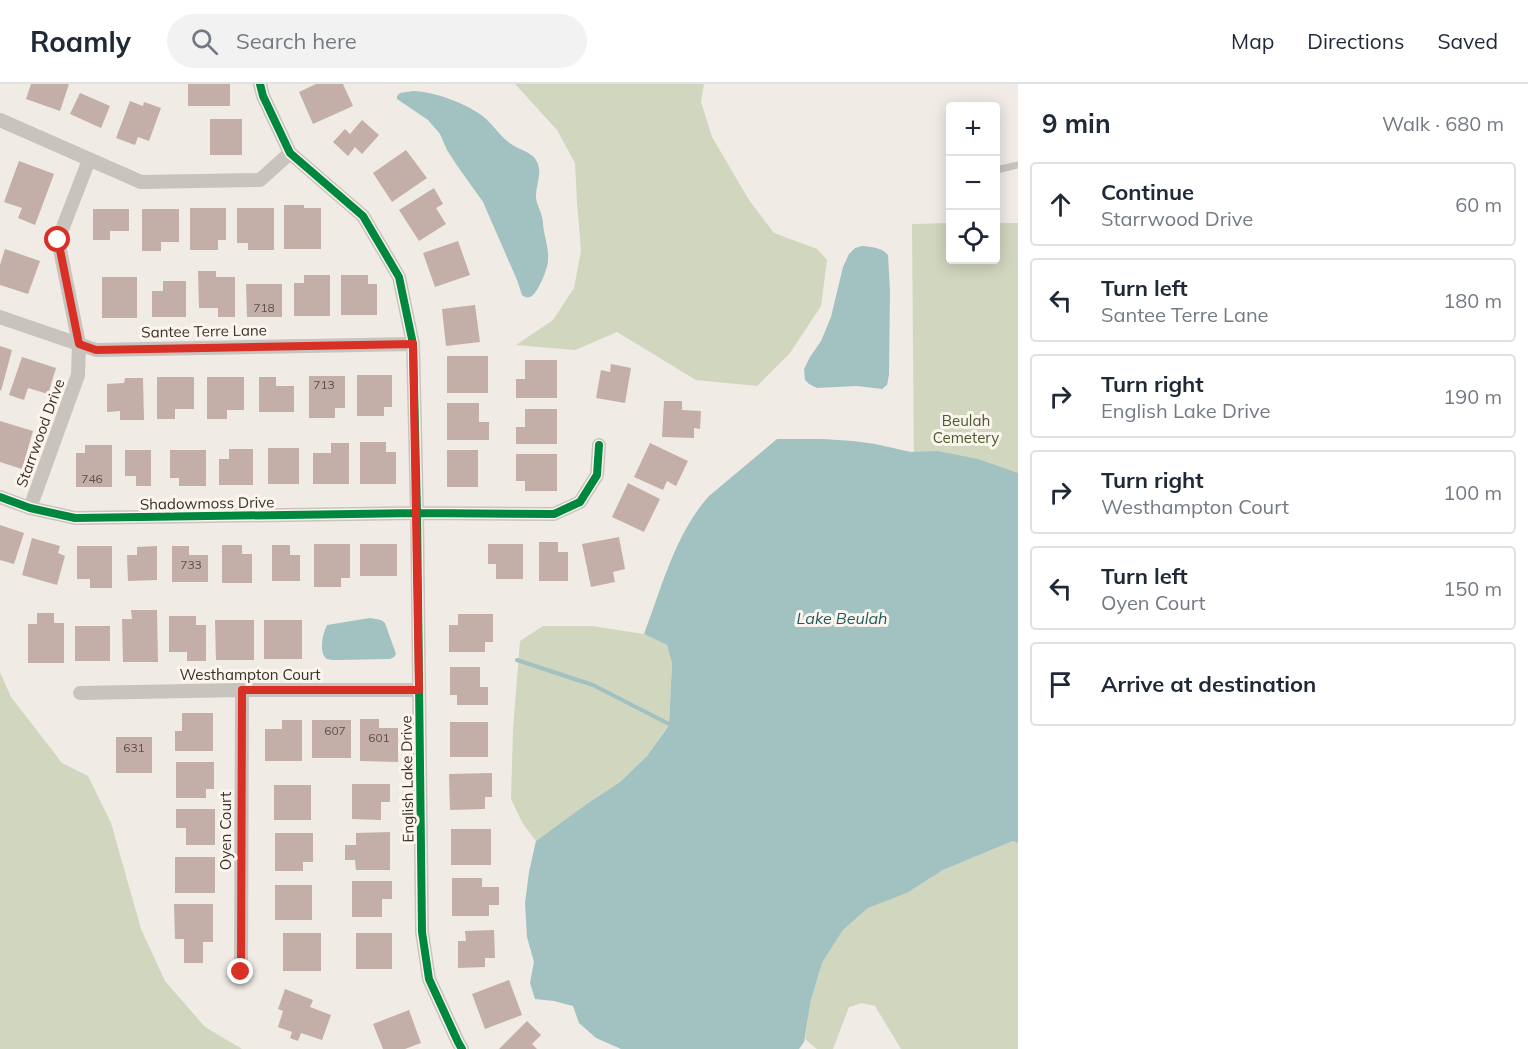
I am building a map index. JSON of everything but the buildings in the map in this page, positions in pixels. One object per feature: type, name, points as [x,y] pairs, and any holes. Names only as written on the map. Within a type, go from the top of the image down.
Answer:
[{"type":"street","name":"English Lake Drive","points":[[260,84],[263,96],[290,153],[363,216],[399,277],[413,344],[422,932],[429,979],[462,1049]]},
{"type":"street","points":[[0,120],[141,182],[260,180],[290,153]]},
{"type":"street","name":"Starrwood Drive","points":[[30,508],[78,375],[79,344],[58,240],[89,160]]},
{"type":"street","name":"Santee Terre Lane","points":[[0,316],[96,350],[413,344]]},
{"type":"street","name":"Shadowmoss Drive","points":[[0,497],[30,508],[75,518],[417,513],[554,514],[580,502],[597,475],[598,446]]},
{"type":"street","name":"Oyen Court","points":[[241,972],[242,690]]},
{"type":"street","name":"Westhampton Court","points":[[80,693],[419,690]]},
{"type":"lane","points":[[1000,169],[1018,165]]},
{"type":"green space","points":[[515,84],[704,84],[701,102],[712,137],[749,200],[774,233],[817,249],[827,260],[821,306],[790,353],[757,386],[696,380],[617,332],[575,350],[516,345],[553,320],[574,288],[581,251],[575,163],[557,130]]},
{"type":"green space","name":"Beulah Cemetery","points":[[946,223],[946,264],[1000,264],[1000,223],[1018,223],[1018,597],[915,598],[912,224]]},
{"type":"green space","points":[[543,626],[592,626],[644,634],[667,645],[672,663],[669,724],[647,756],[620,782],[536,841],[523,824],[511,799],[513,729],[520,641]]},
{"type":"green space","points":[[0,672],[11,697],[62,763],[88,776],[111,823],[141,929],[165,981],[205,1027],[242,1049],[0,1049]]},
{"type":"green space","points":[[1013,841],[1018,843],[1018,1049],[901,1049],[875,1006],[862,1003],[849,1007],[833,1049],[817,1049],[805,1039],[811,1000],[822,963],[843,930],[868,908],[907,893],[943,870]]},
{"type":"water","points":[[413,91],[441,96],[470,108],[485,118],[507,141],[529,153],[537,162],[539,176],[536,198],[543,220],[548,260],[542,280],[530,297],[522,295],[483,202],[447,150],[440,134],[428,120],[397,99],[400,93]]},
{"type":"water","points":[[862,246],[879,249],[888,255],[890,291],[887,385],[882,389],[857,386],[817,388],[805,380],[804,369],[821,341],[831,317],[843,267],[849,254],[855,248]]},
{"type":"water","name":"Lake Beulah","points":[[777,439],[853,441],[911,452],[937,451],[978,459],[1018,473],[1018,843],[1013,841],[943,870],[907,893],[868,908],[843,930],[822,963],[811,1000],[804,1042],[799,1049],[621,1049],[596,1038],[579,1023],[573,1006],[535,999],[530,983],[534,962],[527,937],[525,903],[536,841],[620,782],[647,756],[669,725],[672,663],[667,645],[644,634],[664,580],[687,527],[709,496]]},
{"type":"water","points":[[370,618],[385,623],[396,654],[394,657],[336,660],[327,659],[324,656],[322,643],[327,625]]},
{"type":"waterway","points":[[517,660],[593,685],[673,724]]},
{"type":"cycle path","points":[[260,84],[263,96],[290,153],[363,216],[399,277],[413,344],[422,932],[429,979],[462,1049]]},
{"type":"cycle path","points":[[0,497],[30,508],[75,518],[417,513],[554,514],[580,502],[597,475],[599,445]]},
{"type":"route","points":[[58,240],[79,344],[96,350],[413,344],[419,690],[242,690],[241,972]]}]
